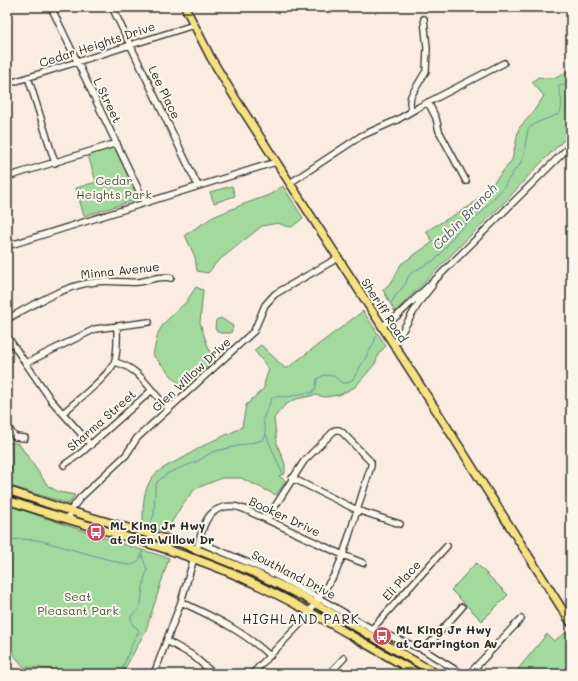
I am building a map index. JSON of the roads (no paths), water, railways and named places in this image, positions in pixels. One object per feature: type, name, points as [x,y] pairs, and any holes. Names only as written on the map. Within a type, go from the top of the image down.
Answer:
[{"type":"main road","name":"Sheriff Road","points":[[185,7],[222,78],[571,623]]},
{"type":"main road","points":[[7,490],[70,511],[166,539],[198,546],[275,583],[317,601],[438,674]]},
{"type":"main road","points":[[7,500],[194,558],[251,582],[309,612],[419,674]]},
{"type":"main road","points":[[136,540],[141,538],[149,539],[188,551],[193,551],[198,546]]},
{"type":"main road","points":[[194,558],[199,554],[233,568],[243,568]]},
{"type":"street","name":"L Street","points":[[51,7],[145,203]]},
{"type":"street","name":"Lee Place","points":[[112,7],[198,186]]},
{"type":"street","points":[[411,112],[411,96],[426,71],[428,48],[424,19]]},
{"type":"street","name":"Cedar Heights Drive","points":[[8,83],[194,25]]},
{"type":"street","points":[[290,183],[361,136],[387,125],[504,63]]},
{"type":"street","points":[[7,74],[8,83]]},
{"type":"street","points":[[28,77],[55,163]]},
{"type":"street","points":[[428,102],[436,118],[439,131],[466,181]]},
{"type":"street","points":[[7,178],[117,144]]},
{"type":"street","points":[[382,326],[397,316],[439,276],[571,145]]},
{"type":"street","points":[[7,246],[276,162]]},
{"type":"street","name":"Glen Willow Drive","points":[[70,511],[80,498],[126,455],[138,438],[252,333],[257,326],[265,305],[271,298],[338,258]]},
{"type":"street","points":[[394,345],[420,302],[439,276]]},
{"type":"street","name":"Minna Avenue","points":[[7,319],[62,291],[79,285],[96,282],[139,282],[163,277],[171,278]]},
{"type":"street","points":[[26,363],[93,330],[149,322]]},
{"type":"street","points":[[63,414],[102,378],[115,362],[117,326]]},
{"type":"street","points":[[7,336],[50,398],[91,445]]},
{"type":"street","points":[[115,362],[131,368],[169,409]]},
{"type":"street","name":"Sharma Street","points":[[64,465],[91,445],[152,390]]},
{"type":"street","points":[[7,426],[15,437],[25,438]]},
{"type":"street","points":[[252,674],[297,628],[335,574],[343,555],[371,466],[370,460],[342,432],[338,430],[333,432],[304,461],[267,519]]},
{"type":"street","points":[[292,478],[357,510],[400,524]]},
{"type":"street","name":"Booker Drive","points":[[198,546],[208,517],[221,508],[230,506],[239,507],[363,563]]},
{"type":"street","points":[[69,520],[70,511]]},
{"type":"street","name":"Southland Drive","points":[[198,546],[268,571],[317,601],[372,629],[424,650],[462,674]]},
{"type":"street","name":"Eli Place","points":[[372,629],[447,546]]},
{"type":"street","points":[[154,674],[181,602],[194,558]]},
{"type":"street","points":[[181,602],[216,618],[239,631],[270,656]]},
{"type":"street","points":[[424,650],[462,607]]},
{"type":"street","points":[[470,674],[521,619]]},
{"type":"street","points":[[167,641],[187,652],[214,674]]},
{"type":"street","points":[[329,674],[344,658]]},
{"type":"street","points":[[400,674],[406,667]]},
{"type":"waterway","name":"Cabin Branch","points":[[391,303],[406,283],[412,272],[433,261],[439,256],[458,231],[478,216],[502,190],[523,158],[528,129],[536,123],[559,114],[562,104],[558,87],[562,85],[571,85]]},
{"type":"waterway","name":"Cabin Branch","points":[[150,526],[154,514],[155,488],[157,482],[168,473],[198,461],[212,452],[263,440],[266,435],[263,419],[272,398],[312,393],[316,387],[317,379],[324,375],[334,376],[342,383],[347,383],[353,379],[373,345],[376,337]]},
{"type":"waterway","points":[[266,435],[283,475]]},
{"type":"waterway","name":"Cabin Branch","points":[[7,541],[20,539],[38,540],[128,565],[136,563],[140,559],[143,551]]},
{"type":"waterway","points":[[120,674],[133,642],[139,632],[133,625],[131,616],[138,610],[141,603],[147,570],[142,555]]},
{"type":"place","name":"ML King Jr Hwy at Glen Willow Dr","points":[[96,532]]},
{"type":"place","name":"ML King Jr Hwy at Carrington Av","points":[[382,636]]},
{"type":"district","name":"HIGHLAND PARK","points":[[301,618]]},
{"type":"park label","name":"Cedar Heights Park","points":[[114,187]]},
{"type":"park label","name":"Seat Pleasant Park","points":[[78,603]]}]
